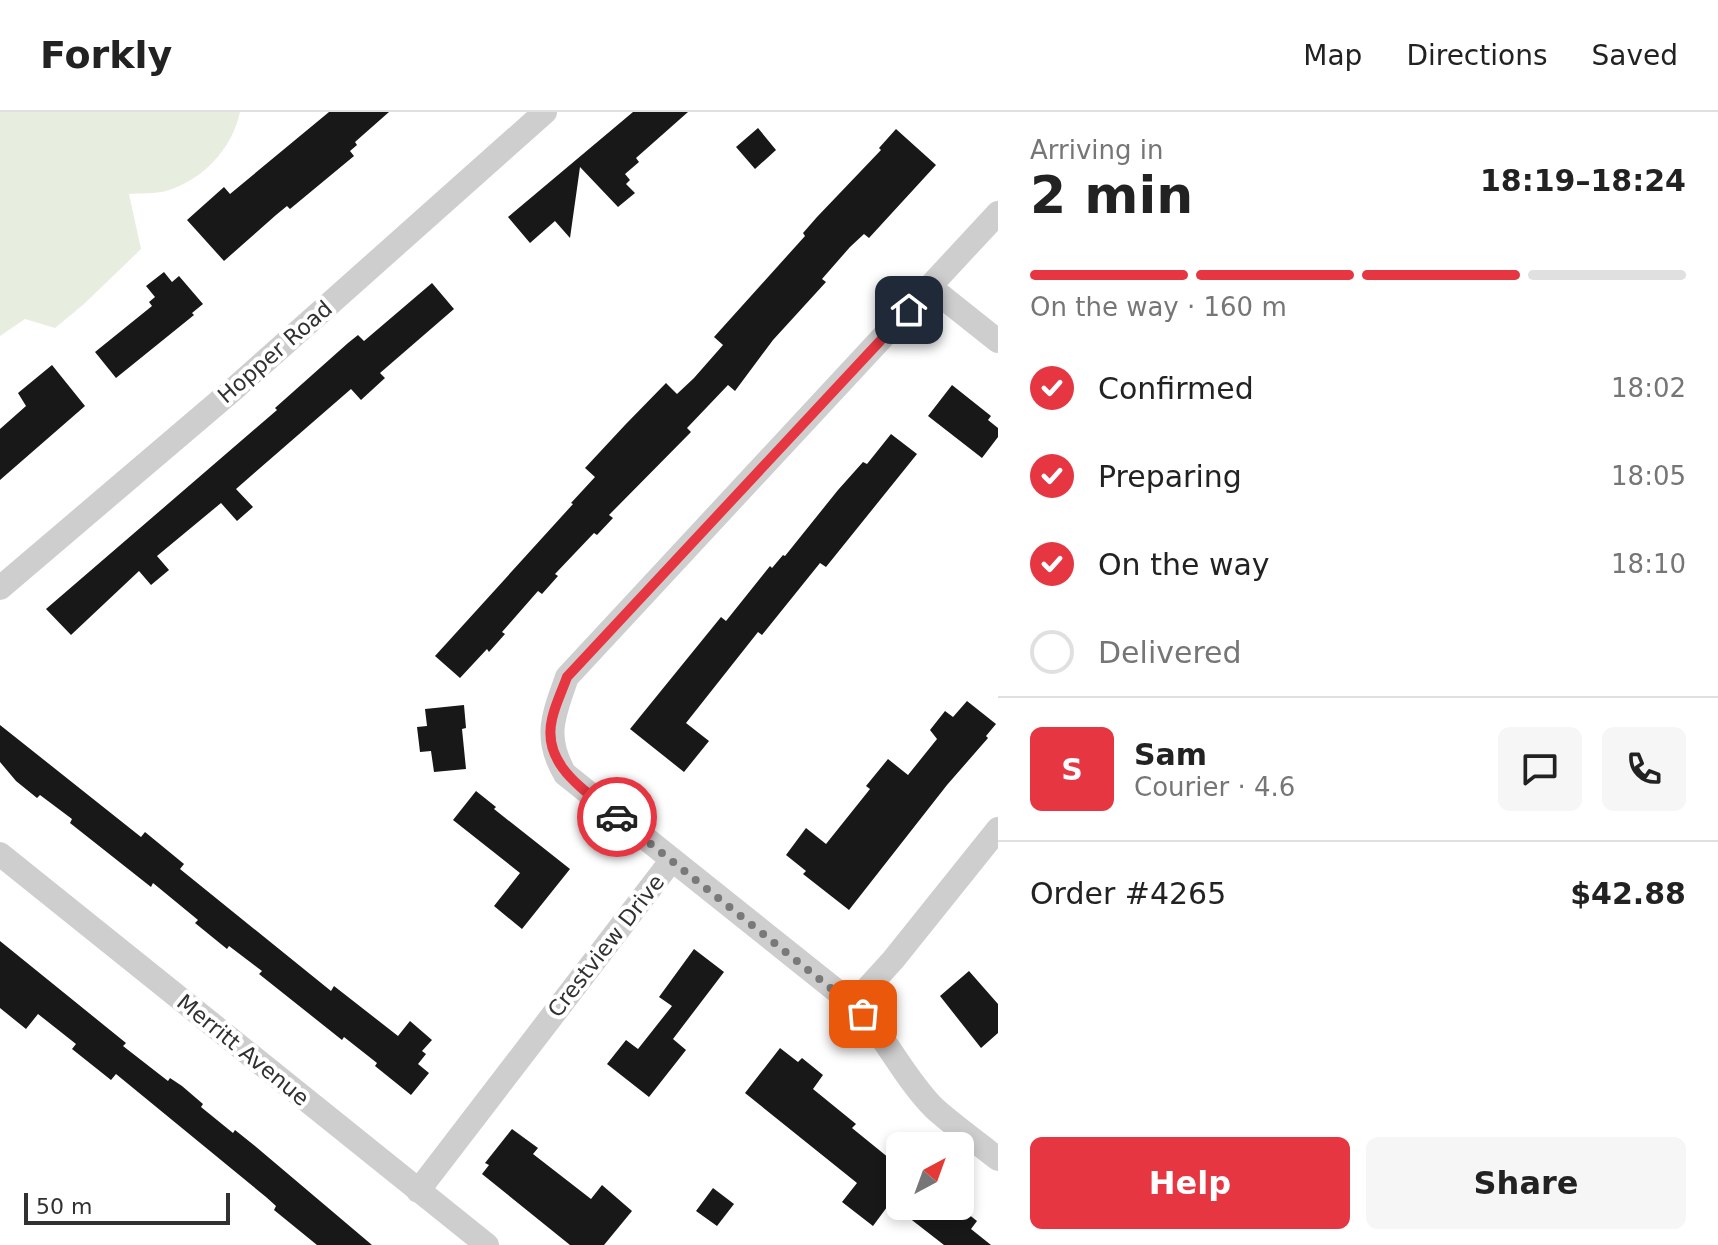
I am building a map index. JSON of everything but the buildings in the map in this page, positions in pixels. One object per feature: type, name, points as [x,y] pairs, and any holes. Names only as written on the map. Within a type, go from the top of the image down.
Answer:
[{"type":"street","name":"Hopper Road","points":[[0,588],[235,388],[545,112]]},
{"type":"street","name":"Crestview Drive","points":[[418,1191],[671,861],[565,774],[554,756],[551,722],[567,677],[998,213]]},
{"type":"street","points":[[930,287],[998,341]]},
{"type":"street","points":[[853,1004],[893,960],[998,829]]},
{"type":"street","name":"Merritt Avenue","points":[[0,854],[487,1245]]},
{"type":"street","points":[[671,861],[853,1004],[934,1107],[998,1159]]},
{"type":"shaded area","points":[[0,112],[240,112],[223,150],[204,171],[166,191],[129,194],[141,249],[84,304],[55,328],[25,319],[0,336]]},
{"type":"way so far","points":[[617,817],[863,1014]]},
{"type":"route","points":[[617,817],[565,774],[554,756],[551,722],[567,677],[909,310]]}]
